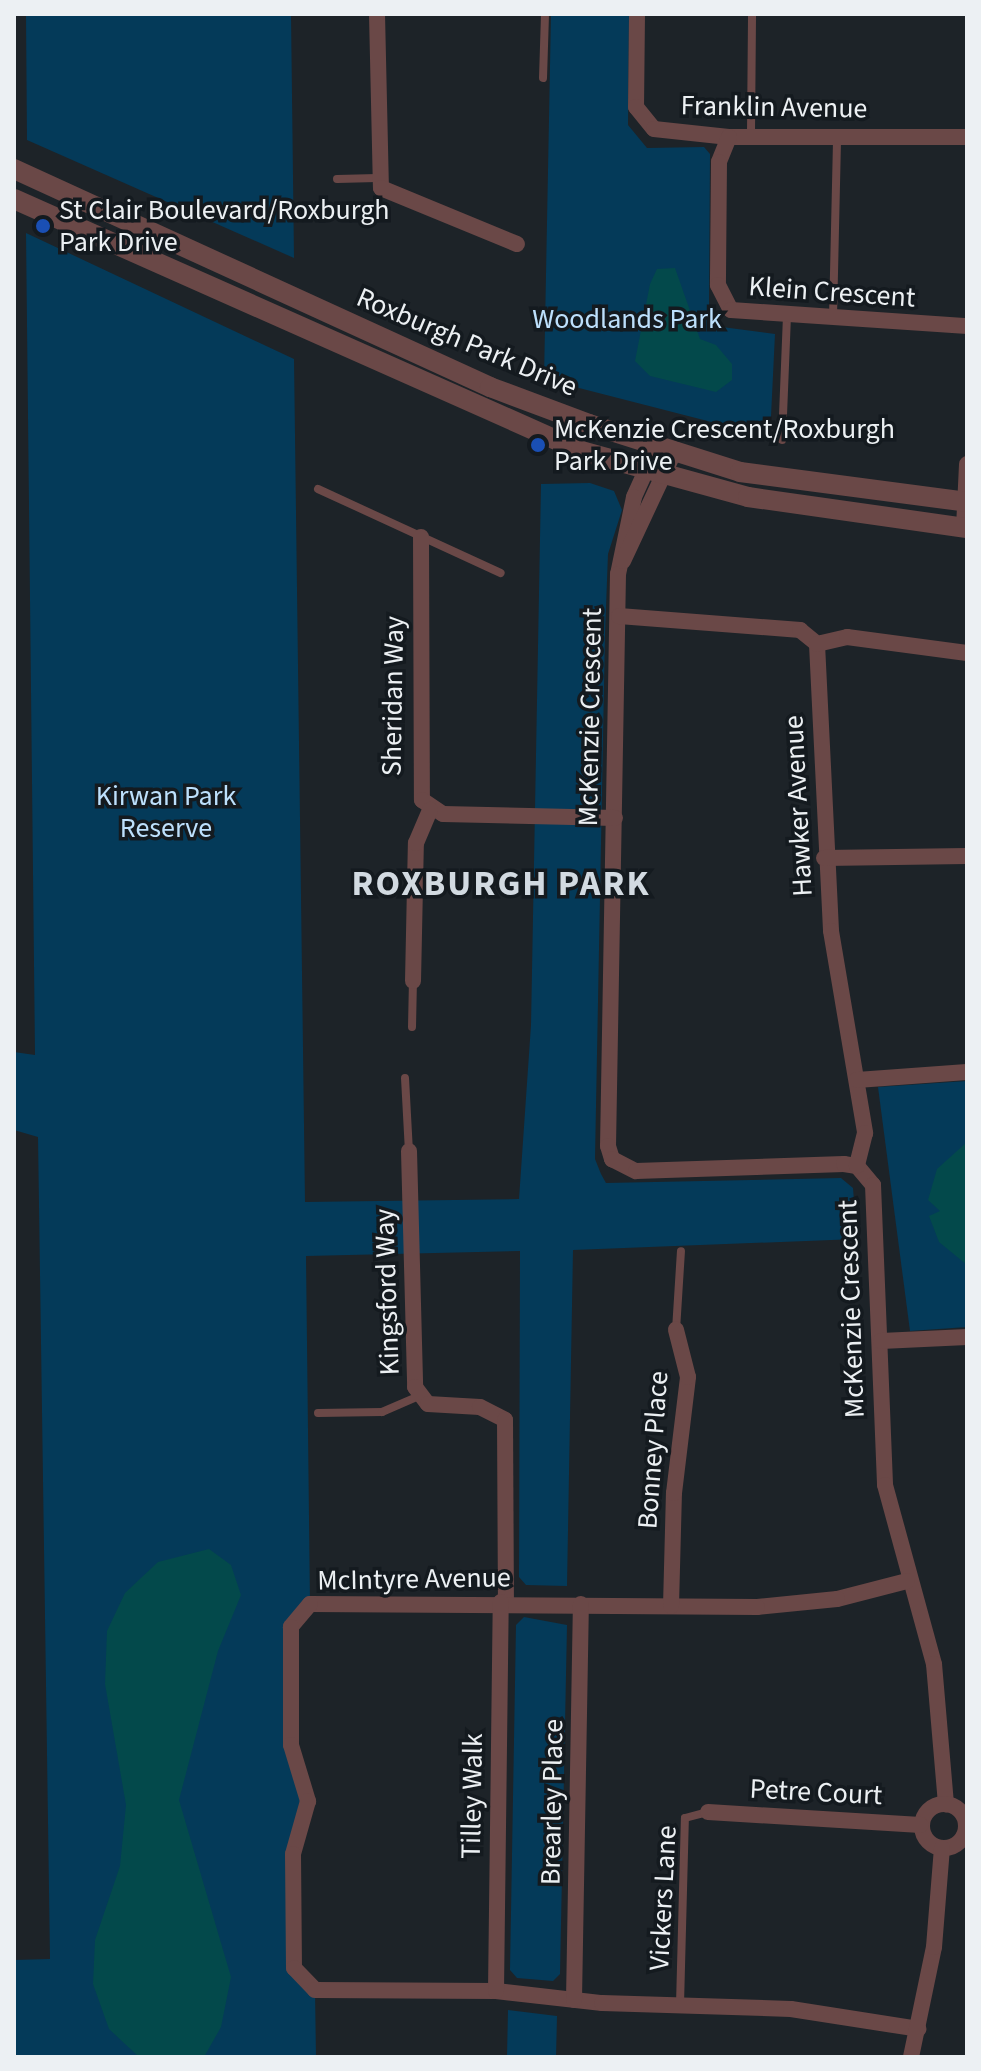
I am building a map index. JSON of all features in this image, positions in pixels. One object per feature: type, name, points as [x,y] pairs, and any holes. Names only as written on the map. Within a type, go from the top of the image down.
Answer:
[{"type":"street","name":"Franklin Avenue","points":[[637,14],[639,116],[654,129],[729,137],[751,132],[967,137]]},
{"type":"street","points":[[378,16],[377,178],[389,194],[517,244]]},
{"type":"street","name":"Klein Crescent","points":[[729,137],[719,162],[720,296],[736,313],[967,326]]},
{"type":"street","name":"Roxburgh Park Drive","points":[[14,169],[490,387],[740,472],[966,502]]},
{"type":"street","name":"Roxburgh Park Drive","points":[[14,199],[533,433],[666,476],[853,516],[966,528]]},
{"type":"street","name":"McKenzie Crescent","points":[[666,448],[643,470],[618,574],[612,1159],[636,1171],[857,1166],[873,1185],[885,1485],[907,1581],[942,1708],[946,1804]]},
{"type":"street","name":"McKenzie Crescent","points":[[618,574],[666,476],[666,448]]},
{"type":"street","points":[[966,528],[967,464]]},
{"type":"street","name":"Sheridan Way","points":[[421,537],[417,787],[430,810],[615,818]]},
{"type":"street","points":[[619,616],[800,630],[817,644],[847,637],[967,653]]},
{"type":"street","name":"Hawker Avenue","points":[[817,644],[824,858],[865,1133],[857,1166]]},
{"type":"street","points":[[413,981],[416,843],[430,810]]},
{"type":"street","points":[[824,858],[967,856]]},
{"type":"street","points":[[857,1080],[967,1072]]},
{"type":"street","name":"Kingsford Way","points":[[409,1151],[419,1396],[438,1406],[492,1410],[505,1420],[504,1602]]},
{"type":"street","name":"Bonney Place","points":[[671,1606],[674,1493],[688,1377],[676,1330]]},
{"type":"street","points":[[881,1341],[967,1337]]},
{"type":"street","name":"McIntyre Avenue","points":[[907,1581],[793,1605],[504,1602],[310,1604],[291,1627],[291,1745],[308,1801],[293,1854],[294,1968],[302,1982],[315,1990],[496,1991],[574,2000],[791,2009],[918,2029]]},
{"type":"street","name":"Tilley Walk","points":[[496,1991],[504,1602]]},
{"type":"street","name":"Brearley Place","points":[[574,2000],[581,1604]]},
{"type":"street","points":[[946,1804],[959,1810],[966,1826],[961,1841],[942,1848],[928,1842],[921,1825],[927,1811],[946,1804]]},
{"type":"street","name":"Petre Court","points":[[708,1812],[921,1825]]},
{"type":"street","points":[[911,2057],[918,2029],[942,1848]]},
{"type":"lane","points":[[543,78],[545,14]]},
{"type":"lane","points":[[751,132],[752,14]]},
{"type":"lane","points":[[833,319],[837,134]]},
{"type":"lane","points":[[337,179],[377,178]]},
{"type":"lane","points":[[782,440],[787,317]]},
{"type":"lane","points":[[318,489],[501,573]]},
{"type":"lane","points":[[412,1027],[413,981]]},
{"type":"lane","points":[[405,1078],[409,1151]]},
{"type":"lane","name":"Bonney Place","points":[[676,1330],[681,1251]]},
{"type":"lane","points":[[318,1413],[382,1412],[419,1396]]},
{"type":"lane","name":"Vickers Lane","points":[[680,2005],[685,1818],[708,1812]]},
{"type":"green space","points":[[291,14],[294,258],[27,140],[26,16]]},
{"type":"green space","name":"Woodlands Park","points":[[551,14],[629,14],[628,125],[647,148],[704,147],[710,154],[709,313],[722,327],[775,334],[770,437],[544,379]]},
{"type":"green space","name":"Kirwan Park Reserve","points":[[26,233],[294,359],[305,1202],[519,1199],[531,1025],[541,484],[590,483],[614,491],[622,510],[608,554],[605,634],[595,1159],[601,1174],[606,1183],[841,1178],[853,1188],[857,1239],[573,1250],[567,1586],[526,1585],[519,1577],[520,1251],[306,1256],[310,1604],[298,1613],[291,1744],[306,1782],[296,1835],[294,1968],[315,1990],[316,2057],[14,2057],[14,1960],[50,1959],[38,1137],[14,1130],[14,1052],[35,1055]]},
{"type":"green space","points":[[967,1081],[967,1327],[910,1331],[878,1087]]},
{"type":"green space","points":[[524,1617],[567,1625],[560,1974],[553,1981],[517,1978],[510,1970],[516,1625]]},
{"type":"green space","points":[[508,2010],[557,2016],[556,2057],[507,2057]]},
{"type":"shaded area","points":[[675,268],[700,339],[716,345],[732,364],[732,380],[716,392],[650,376],[635,361],[650,284],[657,269]]},
{"type":"shaded area","points":[[967,1142],[967,1265],[939,1242],[929,1216],[940,1211],[928,1200],[937,1169]]},
{"type":"shaded area","points":[[209,1549],[231,1565],[241,1595],[218,1651],[179,1800],[231,1977],[221,2027],[204,2057],[139,2057],[109,2029],[93,1984],[95,1940],[120,1866],[126,1805],[105,1684],[107,1631],[125,1593],[158,1562]]},
{"type":"place","name":"St Clair Boulevard/Roxburgh Park Drive","points":[[43,226]]},
{"type":"place","name":"McKenzie Crescent/Roxburgh Park Drive","points":[[538,445]]},
{"type":"district","name":"ROXBURGH PARK","points":[[501,884]]}]
